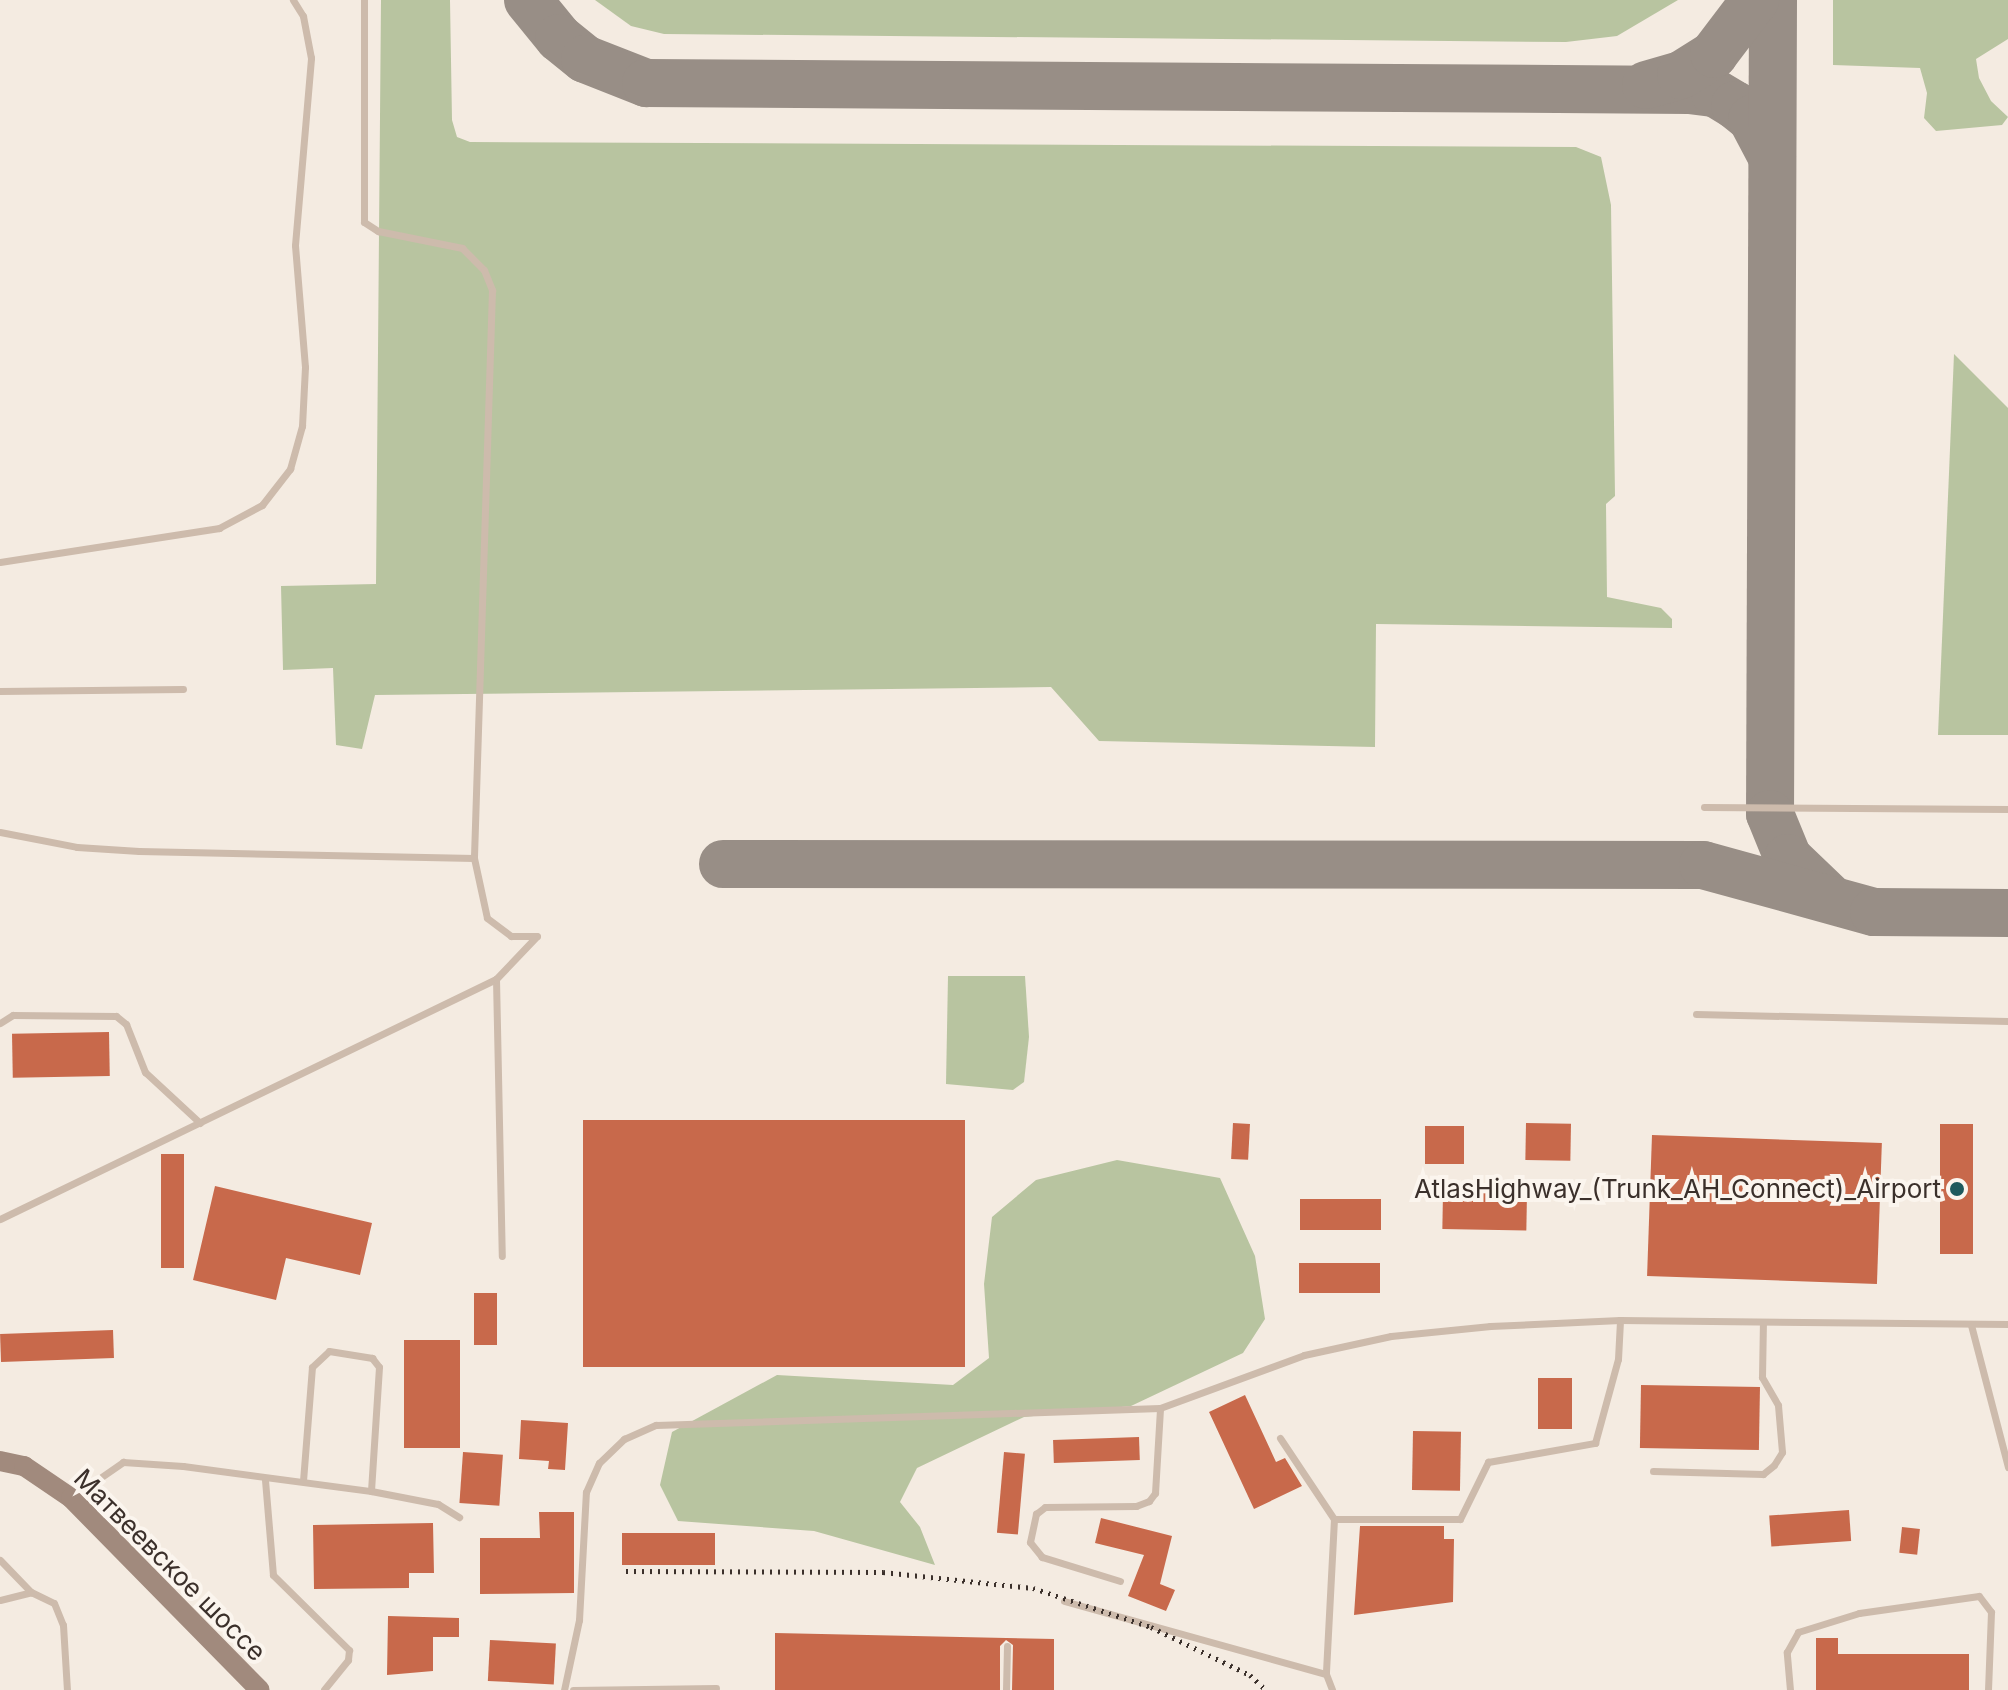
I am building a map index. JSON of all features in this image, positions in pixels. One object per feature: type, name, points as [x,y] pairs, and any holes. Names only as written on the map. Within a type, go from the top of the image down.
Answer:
[{"type":"main road","name":"Матвеевское шоссе","points":[[0,1461],[24,1466],[71,1498],[260,1690]]},
{"type":"lane","points":[[0,562],[219,528],[262,505],[290,469],[303,411],[305,367],[295,245],[311,58],[303,16],[293,0]]},
{"type":"lane","points":[[0,1219],[496,979],[537,936],[500,932],[487,918],[474,858],[492,290],[484,270],[462,248],[378,231],[364,222],[364,0]]},
{"type":"lane","points":[[0,691],[183,689]]},
{"type":"lane","points":[[1704,807],[2008,809]]},
{"type":"lane","points":[[0,832],[77,847],[139,851],[474,858]]},
{"type":"lane","points":[[496,979],[502,1256]]},
{"type":"lane","points":[[1696,1014],[2008,1021]]},
{"type":"lane","points":[[0,1023],[13,1015],[116,1016],[126,1024],[145,1072],[200,1123]]},
{"type":"lane","points":[[1334,1519],[1460,1519],[1488,1462],[1595,1443],[1618,1359],[1620,1320]]},
{"type":"lane","points":[[564,1690],[579,1620],[586,1492],[599,1463],[624,1439],[656,1425],[1160,1408],[1304,1355],[1391,1336],[1620,1320],[2008,1324]]},
{"type":"lane","points":[[1653,1471],[1763,1474],[1774,1465],[1782,1452],[1781,1436],[1778,1405],[1762,1377],[1763,1322]]},
{"type":"lane","points":[[1971,1325],[2006,1443],[2008,1467]]},
{"type":"lane","points":[[303,1481],[312,1367],[329,1351],[372,1358],[379,1367],[371,1491]]},
{"type":"lane","points":[[1120,1581],[1042,1557],[1030,1542],[1036,1514],[1045,1507],[1136,1506],[1149,1501],[1155,1493],[1160,1408]]},
{"type":"lane","points":[[1280,1438],[1334,1519],[1326,1674],[1332,1690]]},
{"type":"lane","points":[[71,1498],[123,1462],[183,1466],[265,1480],[303,1481],[371,1491],[438,1504],[459,1517]]},
{"type":"lane","points":[[265,1480],[273,1575],[349,1650],[348,1660],[324,1690]]},
{"type":"lane","points":[[0,1560],[31,1592],[54,1603],[63,1625],[67,1690]]},
{"type":"lane","points":[[0,1600],[31,1592]]},
{"type":"lane","points":[[1790,1690],[1787,1652],[1798,1632],[1859,1613],[1979,1596],[1991,1612],[1988,1690]]},
{"type":"lane","points":[[1064,1601],[1326,1674]]},
{"type":"lane","points":[[1006,1690],[1007,1646]]},
{"type":"lane","points":[[573,1690],[716,1688]]},
{"type":"green space","points":[[381,0],[450,0],[452,120],[457,137],[470,142],[1576,147],[1601,157],[1611,205],[1615,496],[1606,504],[1607,597],[1661,608],[1672,619],[1672,628],[1376,624],[1375,747],[1099,741],[1051,687],[375,695],[362,749],[336,745],[333,668],[283,670],[281,586],[376,584]]},
{"type":"green space","points":[[595,0],[1678,0],[1617,36],[1566,42],[664,34],[631,26]]},
{"type":"green space","points":[[1833,0],[2008,0],[2008,39],[1976,59],[1979,78],[1991,101],[2008,117],[2002,125],[1936,131],[1924,118],[1927,93],[1920,68],[1833,65]]},
{"type":"green space","points":[[1954,354],[2008,408],[2008,735],[1938,735]]},
{"type":"green space","points":[[948,976],[1025,976],[1029,1037],[1024,1082],[1013,1090],[946,1084]]},
{"type":"green space","points":[[1117,1160],[1220,1178],[1255,1256],[1265,1319],[1243,1353],[1131,1406],[1024,1417],[917,1468],[900,1502],[920,1527],[935,1565],[814,1531],[678,1521],[660,1485],[672,1432],[777,1375],[953,1385],[989,1358],[984,1284],[992,1217],[1036,1180]]},
{"type":"building","points":[[109,1032],[110,1076],[13,1078],[12,1034]]},
{"type":"building","points":[[583,1120],[965,1120],[965,1367],[583,1367]]},
{"type":"building","points":[[1233,1123],[1250,1124],[1248,1160],[1231,1159]]},
{"type":"building","points":[[1526,1123],[1571,1124],[1570,1161],[1525,1160]]},
{"type":"building","name":"AtlasHighway_(Trunk_AH_Connect)_Airport","points":[[1940,1124],[1973,1124],[1973,1254],[1940,1254]]},
{"type":"building","points":[[1425,1126],[1464,1126],[1464,1164],[1425,1164]]},
{"type":"building","points":[[1652,1135],[1882,1143],[1877,1284],[1647,1276]]},
{"type":"building","points":[[161,1154],[184,1154],[184,1268],[161,1268]]},
{"type":"building","points":[[215,1186],[372,1223],[360,1275],[286,1258],[276,1300],[193,1280]]},
{"type":"building","points":[[1443,1192],[1527,1193],[1526,1230],[1442,1229]]},
{"type":"building","points":[[1300,1199],[1381,1199],[1381,1230],[1300,1230]]},
{"type":"building","points":[[1299,1263],[1380,1263],[1380,1293],[1299,1293]]},
{"type":"building","points":[[474,1293],[497,1293],[497,1345],[474,1345]]},
{"type":"building","points":[[113,1330],[114,1358],[1,1362],[0,1334]]},
{"type":"building","points":[[404,1340],[460,1340],[460,1448],[404,1448]]},
{"type":"building","points":[[1538,1378],[1572,1378],[1572,1429],[1538,1429]]},
{"type":"building","points":[[1641,1385],[1760,1387],[1759,1450],[1640,1448]]},
{"type":"building","points":[[1245,1395],[1276,1462],[1285,1458],[1302,1486],[1254,1509],[1209,1412]]},
{"type":"building","points":[[521,1420],[568,1423],[565,1470],[548,1469],[549,1461],[519,1459]]},
{"type":"building","points":[[1413,1431],[1461,1432],[1460,1491],[1412,1490]]},
{"type":"building","points":[[1139,1437],[1140,1460],[1054,1463],[1053,1440]]},
{"type":"building","points":[[463,1452],[503,1455],[499,1506],[459,1503]]},
{"type":"building","points":[[1004,1452],[1025,1454],[1018,1535],[997,1533]]},
{"type":"building","points":[[1849,1510],[1851,1541],[1771,1547],[1769,1516]]},
{"type":"building","points":[[539,1512],[574,1512],[574,1593],[480,1594],[480,1538],[540,1538]]},
{"type":"building","points":[[1101,1518],[1172,1536],[1160,1584],[1175,1590],[1166,1611],[1128,1596],[1144,1555],[1095,1543]]},
{"type":"building","points":[[433,1523],[434,1573],[409,1573],[409,1588],[314,1589],[313,1525]]},
{"type":"building","points":[[1360,1526],[1444,1526],[1444,1539],[1454,1539],[1453,1602],[1354,1615]]},
{"type":"building","points":[[1902,1527],[1920,1529],[1917,1555],[1899,1553]]},
{"type":"building","points":[[622,1533],[715,1533],[715,1565],[622,1565]]},
{"type":"building","points":[[388,1616],[459,1618],[459,1637],[433,1637],[433,1671],[387,1675]]},
{"type":"building","points":[[775,1633],[1054,1639],[1054,1690],[1012,1690],[1013,1645],[1006,1640],[1000,1646],[1000,1690],[775,1690]]},
{"type":"building","points":[[1816,1638],[1838,1638],[1838,1654],[1969,1654],[1969,1690],[1816,1690]]},
{"type":"building","points":[[490,1640],[556,1643],[554,1684],[488,1681]]},
{"type":"taxiway","points":[[528,0],[559,38],[585,59],[646,83],[1689,90],[1715,93],[1735,105],[1752,119],[1772,157]]},
{"type":"taxiway","points":[[1646,85],[1681,75],[1714,54],[1755,0]]},
{"type":"taxiway","points":[[1773,0],[1770,814],[1788,858],[1829,897]]},
{"type":"taxiway","points":[[723,864],[1703,865],[1874,912],[2008,913]]},
{"type":"railway","points":[[626,1571],[883,1572],[1033,1588],[1151,1627],[1250,1675],[1266,1690]]},
{"type":"place","name":"AtlasHighway_(Trunk_AH_Connect)_Airport","points":[[1957,1189]]}]
